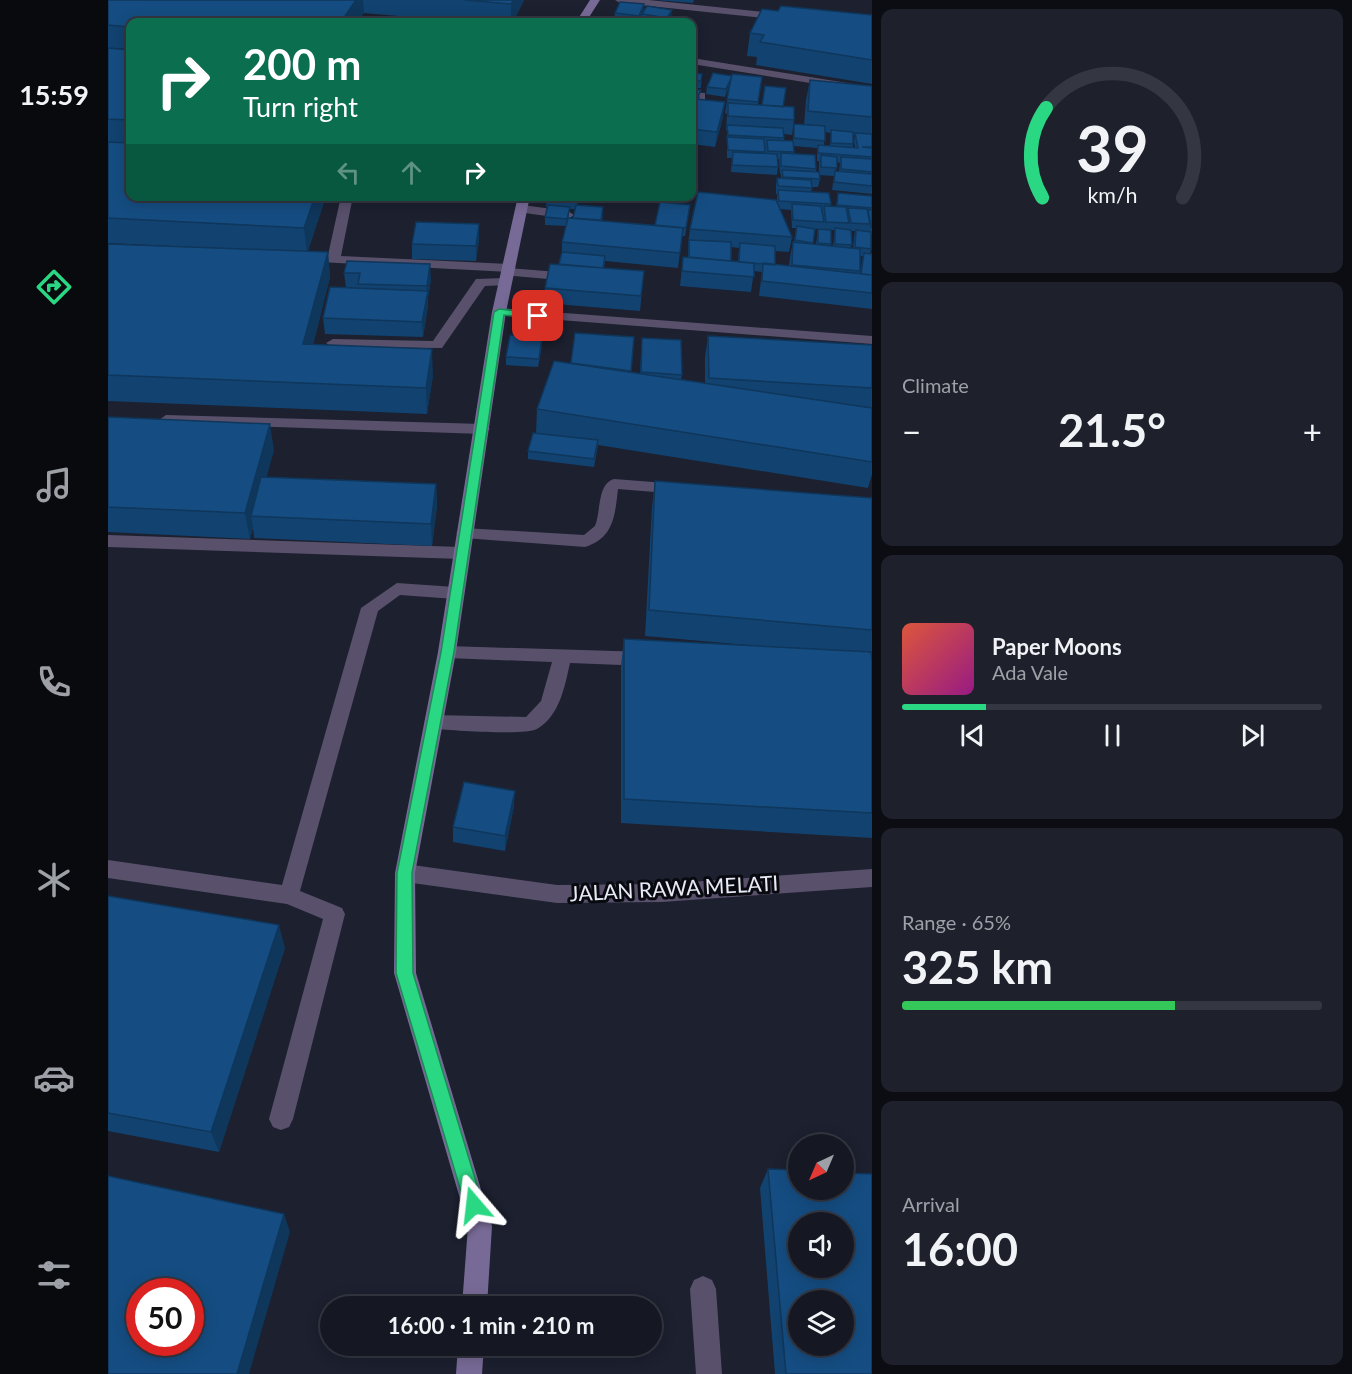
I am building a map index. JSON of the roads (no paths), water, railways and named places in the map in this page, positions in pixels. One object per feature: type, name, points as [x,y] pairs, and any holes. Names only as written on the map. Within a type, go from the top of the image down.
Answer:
[{"type":"main road","points":[[584,18],[595,0]]},
{"type":"main road","points":[[475,1296],[480,1226],[405,973],[405,873],[447,652],[464,533],[483,429],[499,312],[523,203]]},
{"type":"main road","points":[[469,1374],[470,1356]]},
{"type":"street","points":[[620,0],[801,19]]},
{"type":"street","points":[[696,62],[872,90]]},
{"type":"street","points":[[696,94],[701,95],[700,106]]},
{"type":"street","points":[[334,259],[346,201]]},
{"type":"street","points":[[523,203],[568,215]]},
{"type":"street","points":[[286,257],[582,278]]},
{"type":"street","points":[[333,342],[437,345],[481,282],[507,274]]},
{"type":"street","points":[[499,312],[872,340]]},
{"type":"street","points":[[156,420],[483,429]]},
{"type":"street","points":[[464,533],[585,541],[595,539],[603,533],[611,487],[615,484],[700,491]]},
{"type":"street","points":[[108,541],[461,553]]},
{"type":"street","points":[[289,895],[370,608],[397,589],[455,593]]},
{"type":"street","points":[[447,652],[670,660]]},
{"type":"street","points":[[434,722],[530,724],[541,718],[548,708],[563,655]]},
{"type":"street","points":[[108,869],[289,895],[334,914],[281,1119]]},
{"type":"street","name":"JALAN RAWA MELATI","points":[[405,873],[557,894],[662,893],[872,878]]},
{"type":"street","points":[[703,1289],[709,1374]]}]
